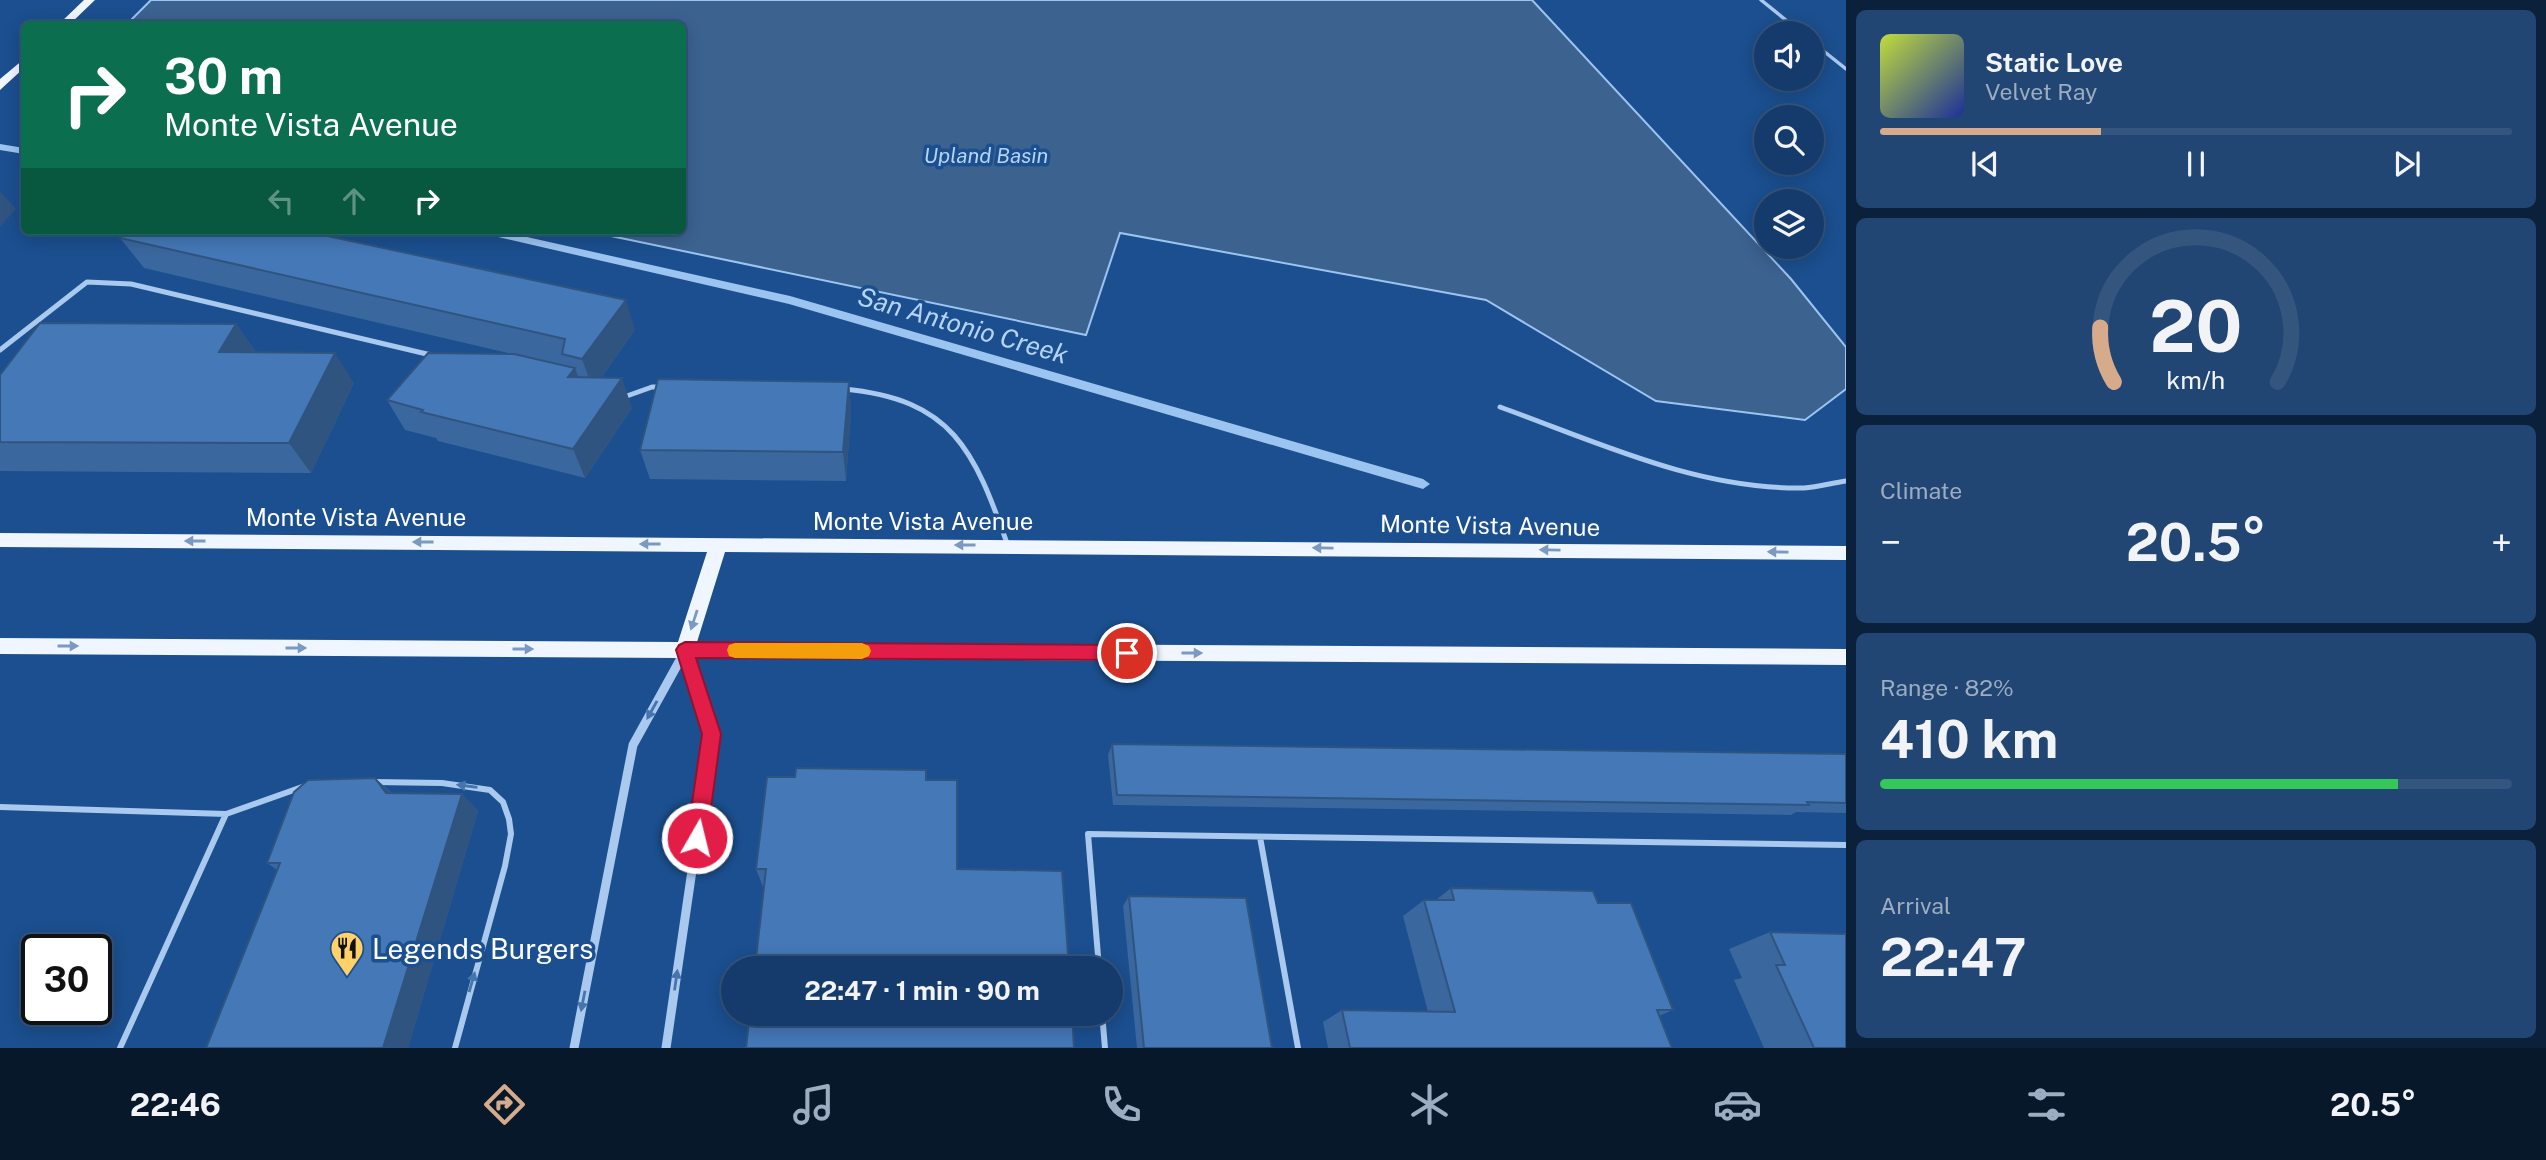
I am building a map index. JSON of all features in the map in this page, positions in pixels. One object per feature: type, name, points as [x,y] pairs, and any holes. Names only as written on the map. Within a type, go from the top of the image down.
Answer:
[{"type":"main road","points":[[67,21],[90,0]]},
{"type":"main road","points":[[0,86],[21,65]]},
{"type":"main road","name":"Monte Vista Avenue","points":[[0,540],[1846,553]]},
{"type":"main road","points":[[685,650],[719,544]]},
{"type":"main road","points":[[0,646],[1846,657]]},
{"type":"street","points":[[574,1048],[633,746],[685,650]]},
{"type":"street","points":[[666,1048],[712,734],[685,650]]},
{"type":"lane","points":[[1761,0],[1787,21]]},
{"type":"lane","points":[[1824,51],[1846,69]]},
{"type":"lane","points":[[0,349],[87,282],[131,284],[441,358]]},
{"type":"lane","points":[[616,400],[652,387],[666,387]]},
{"type":"lane","points":[[834,389],[862,389],[900,398],[934,416],[957,435],[988,486],[1008,546]]},
{"type":"lane","points":[[1500,407],[1668,466],[1717,480],[1783,489],[1846,481]]},
{"type":"lane","points":[[362,782],[442,783],[479,787],[490,790],[503,803],[509,819],[511,834],[505,866],[455,1048]]},
{"type":"lane","points":[[0,807],[226,814],[311,785]]},
{"type":"lane","points":[[120,1048],[226,814]]},
{"type":"lane","points":[[1098,956],[1088,834],[1846,845]]},
{"type":"lane","points":[[1260,837],[1298,1048]]},
{"type":"lane","points":[[1103,1026],[1105,1048]]},
{"type":"water","name":"Upland Basin","points":[[151,0],[1532,0],[1754,239],[1754,259],[1772,259],[1846,347],[1846,389],[1805,420],[1656,401],[1486,300],[1120,233],[1086,335],[606,235],[686,235],[686,21],[130,21]]},
{"type":"building","points":[[124,235],[323,235],[626,300],[582,359],[562,354],[565,339],[120,238]]},
{"type":"building","points":[[40,323],[236,324],[219,352],[335,353],[289,443],[0,442],[0,375]]},
{"type":"building","points":[[428,353],[514,354],[575,368],[568,377],[622,378],[573,449],[421,412],[423,410],[387,400]]},
{"type":"building","points":[[658,379],[849,382],[843,452],[640,450]]},
{"type":"building","points":[[1112,744],[1846,754],[1846,803],[1807,802],[1809,805],[1117,795]]},
{"type":"building","points":[[796,768],[926,770],[926,780],[957,780],[957,869],[1062,871],[1068,956],[756,956],[766,869],[756,869],[767,777],[795,777]]},
{"type":"building","name":"Legends Burgers","points":[[375,778],[386,793],[462,794],[383,1048],[206,1048],[280,863],[267,863],[294,792],[308,780]]},
{"type":"building","points":[[1451,888],[1593,891],[1598,903],[1631,903],[1673,1010],[1657,1010],[1672,1048],[1350,1048],[1342,1010],[1455,1012],[1424,900],[1454,900]]},
{"type":"building","points":[[1129,896],[1246,898],[1272,1048],[1144,1048]]},
{"type":"building","points":[[1770,932],[1846,934],[1846,1048],[1814,1048],[1776,965],[1785,965]]},
{"type":"building","points":[[749,1026],[1073,1026],[1074,1048],[746,1048]]},
{"type":"waterway","name":"San Antonio Creek","points":[[0,147],[21,150]]},
{"type":"waterway","name":"San Antonio Creek","points":[[503,235],[790,300],[1423,484]]},
{"type":"slow traffic","points":[[735,650],[862,651]]},
{"type":"place","name":"Legends Burgers","points":[[347,978]]},
{"type":"route","points":[[697,838],[712,734],[685,650],[1127,653]]}]
